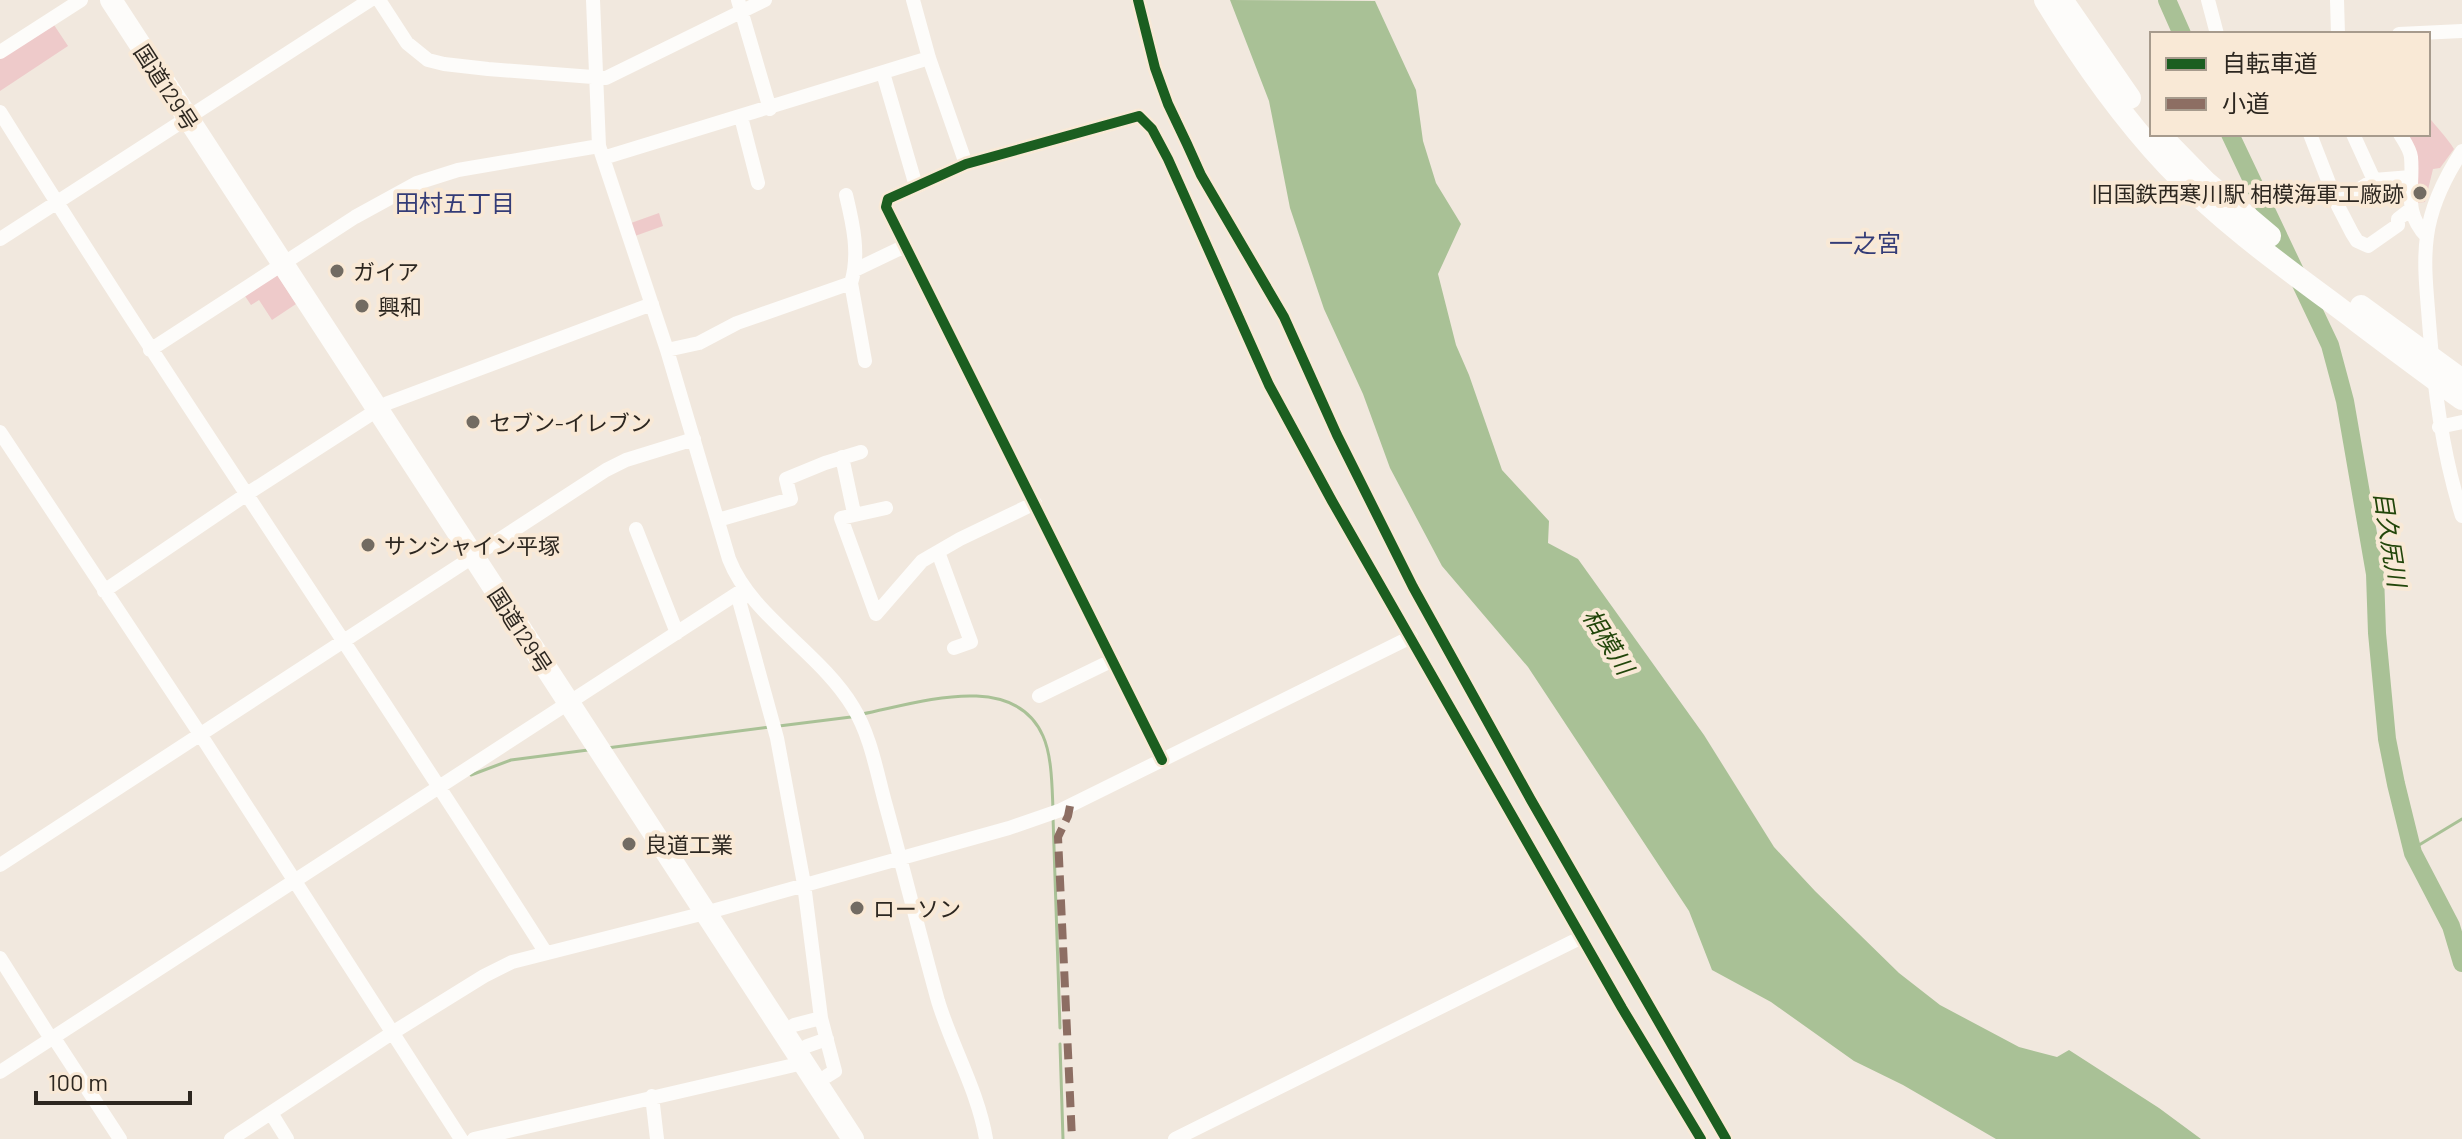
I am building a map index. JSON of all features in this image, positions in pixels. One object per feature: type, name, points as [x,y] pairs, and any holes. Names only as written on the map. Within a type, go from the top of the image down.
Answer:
[{"type":"highway","name":"国道129号","points":[[111,0],[193,115],[712,911],[812,1049],[853,1139]]},
{"type":"highway","name":"国道129号","points":[[126,0],[193,115]]},
{"type":"highway","points":[[2045,0],[2090,70],[2127,119],[2167,166],[2200,198],[2283,266],[2462,399]]},
{"type":"highway","points":[[2063,0],[2105,65],[2150,122]]},
{"type":"highway","points":[[2161,136],[2206,182],[2252,222],[2462,380]]},
{"type":"highway","name":"国道129号","points":[[712,911],[812,1049],[868,1139]]},
{"type":"street","points":[[0,52],[81,0]]},
{"type":"street","points":[[0,239],[370,0]]},
{"type":"street","points":[[379,0],[407,43],[428,60],[488,69],[598,78],[606,78],[740,6],[765,0]]},
{"type":"street","points":[[593,0],[601,152],[667,350],[729,559],[744,589],[824,670],[857,715],[900,857],[938,1001],[978,1108],[986,1139]]},
{"type":"street","points":[[913,0],[929,58],[966,164]]},
{"type":"street","points":[[2208,0],[2216,32]]},
{"type":"street","points":[[2337,0],[2338,32]]},
{"type":"street","points":[[740,6],[770,109]]},
{"type":"street","points":[[2430,33],[2462,31]]},
{"type":"street","points":[[150,350],[355,217],[417,183],[458,170],[601,152],[770,109],[929,58]]},
{"type":"street","points":[[883,73],[916,186]]},
{"type":"street","points":[[0,112],[150,350],[440,786],[546,953]]},
{"type":"street","points":[[1162,760],[886,207],[888,199],[966,164],[1139,116],[1145,120],[1168,159],[1269,385],[1332,501],[1622,1008],[1701,1139]]},
{"type":"street","points":[[741,117],[758,183]]},
{"type":"street","points":[[2311,136],[2337,203],[2357,241],[2368,246],[2398,225],[2398,219],[2411,209]]},
{"type":"street","points":[[2354,136],[2374,180]]},
{"type":"street","points":[[2401,136],[2411,154],[2411,209],[2418,227],[2427,237]]},
{"type":"street","points":[[2462,151],[2440,190],[2427,237],[2425,272],[2439,427],[2462,516]]},
{"type":"street","points":[[2337,203],[2374,180],[2411,177]]},
{"type":"street","points":[[846,195],[856,246],[853,277],[865,361]]},
{"type":"street","points":[[667,350],[699,343],[737,323],[853,277],[905,246]]},
{"type":"street","points":[[104,591],[382,406],[652,304]]},
{"type":"street","points":[[2439,427],[2462,422]]},
{"type":"street","points":[[0,865],[606,470],[626,460],[694,439]]},
{"type":"street","points":[[3,443],[200,734],[461,1139]]},
{"type":"street","points":[[718,520],[791,499],[786,479],[861,452]]},
{"type":"street","points":[[842,457],[854,513]]},
{"type":"street","points":[[886,508],[841,518],[876,614],[922,561],[1035,503]]},
{"type":"street","points":[[636,529],[677,633]]},
{"type":"street","points":[[938,552],[971,642],[954,648]]},
{"type":"street","points":[[0,1072],[744,589]]},
{"type":"street","points":[[474,1139],[652,1096],[812,1049],[821,1018],[804,884],[777,738],[740,604],[744,589]]},
{"type":"street","points":[[231,1139],[392,1033],[512,962],[712,911],[1061,810],[1411,637]]},
{"type":"street","points":[[1039,696],[1113,660]]},
{"type":"street","points":[[1175,1139],[1582,937]]},
{"type":"street","points":[[0,958],[120,1139]]},
{"type":"street","points":[[794,1025],[821,1018]]},
{"type":"street","points":[[652,1096],[657,1139]]},
{"type":"street","points":[[271,1113],[287,1139]]},
{"type":"shaded area","points":[[52,22],[68,46],[0,91],[0,57]]},
{"type":"shaded area","points":[[2430,118],[2454,149],[2440,168],[2433,169],[2425,202],[2417,203],[2405,136],[2430,136]]},
{"type":"shaded area","points":[[659,213],[663,226],[635,236],[631,223]]},
{"type":"shaded area","points":[[277,275],[296,304],[272,320],[259,300],[251,305],[245,296]]},
{"type":"water","name":"相模川","points":[[1230,0],[1375,1],[1416,90],[1423,141],[1436,183],[1461,224],[1438,274],[1456,345],[1502,470],[1549,521],[1548,543],[1578,559],[1704,735],[1774,847],[1899,973],[1940,1005],[2019,1047],[2057,1057],[2069,1050],[2201,1139],[1996,1139],[1903,1085],[1854,1061],[1771,1002],[1712,970],[1689,911],[1528,667],[1442,566],[1390,468],[1363,394],[1324,309],[1290,208],[1269,101]]},
{"type":"waterway","name":"目久尻川","points":[[2167,0],[2181,32]]},
{"type":"waterway","name":"目久尻川","points":[[2231,136],[2330,345],[2345,401],[2375,574],[2387,739],[2396,784],[2413,853],[2451,926],[2462,963]]},
{"type":"waterway","points":[[862,714],[962,696],[987,697],[1010,703],[1029,715],[1043,736],[1050,762],[1053,809]]},
{"type":"waterway","points":[[779,726],[851,717]]},
{"type":"waterway","points":[[607,748],[770,727]]},
{"type":"waterway","points":[[471,775],[511,760],[588,750]]},
{"type":"waterway","points":[[1053,817],[1060,1028]]},
{"type":"waterway","points":[[2413,853],[2419,845],[2462,819]]},
{"type":"waterway","points":[[1060,1044],[1063,1139]]},
{"type":"marked path","points":[[1070,806],[1058,837],[1072,1139]]},
{"type":"cycle path","points":[[1138,0],[1155,68],[1201,175],[1284,317],[1337,435],[1413,587],[1531,800],[1726,1139]]},
{"type":"cycle path","points":[[1162,760],[886,207],[888,199],[966,164],[1139,116],[1152,129],[1168,159],[1269,385],[1332,501],[1622,1008],[1701,1139]]},
{"type":"place","name":"旧国鉄西寒川駅 相模海軍工廠跡","points":[[2420,193]]},
{"type":"place","name":"ガイア","points":[[337,271]]},
{"type":"place","name":"興和","points":[[362,306]]},
{"type":"place","name":"セブン-イレブン","points":[[473,422]]},
{"type":"place","name":"サンシャイン平塚","points":[[368,545]]},
{"type":"place","name":"良道工業","points":[[629,844]]},
{"type":"place","name":"ローソン","points":[[857,908]]},
{"type":"district","name":"田村五丁目","points":[[455,202]]},
{"type":"district","name":"一之宮","points":[[1865,242]]}]
